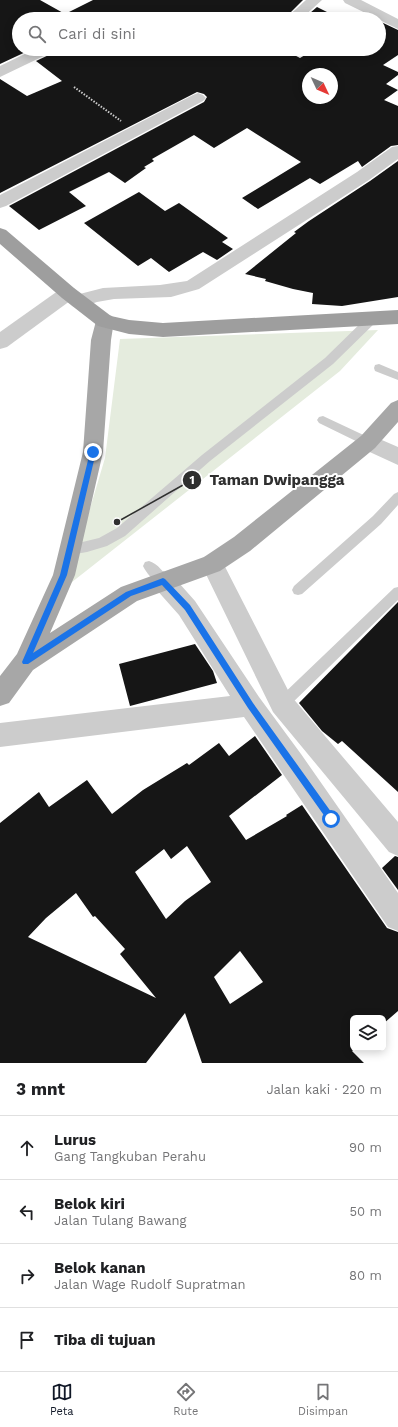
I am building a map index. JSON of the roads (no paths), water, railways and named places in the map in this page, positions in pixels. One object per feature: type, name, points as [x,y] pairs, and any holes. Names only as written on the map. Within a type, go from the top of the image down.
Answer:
[{"type":"highway","points":[[0,234],[74,297],[105,321],[128,327],[163,330],[374,317],[398,317]]},
{"type":"main road","points":[[0,695],[25,662],[64,575],[93,452],[101,340],[105,321]]},
{"type":"main road","points":[[25,662],[129,594],[156,574],[212,564],[242,544],[368,442],[398,408]]},
{"type":"street","points":[[300,12],[315,0]]},
{"type":"street","points":[[350,0],[374,12]]},
{"type":"street","points":[[383,12],[391,9]]},
{"type":"street","points":[[386,18],[398,25]]},
{"type":"street","points":[[0,72],[33,56]]},
{"type":"street","points":[[0,202],[198,98]]},
{"type":"street","points":[[0,342],[74,297],[104,294],[170,292],[193,285],[363,176],[398,151]]},
{"type":"street","points":[[368,442],[398,457]]},
{"type":"street","points":[[212,564],[282,704],[398,843]]},
{"type":"street","points":[[156,574],[187,608],[250,706],[292,763],[398,917]]},
{"type":"street","points":[[0,735],[250,706]]},
{"type":"lane","points":[[70,550],[87,548],[103,542],[121,532],[206,458],[329,361],[374,317]]},
{"type":"lane","points":[[379,368],[398,376]]},
{"type":"lane","points":[[323,420],[368,442]]},
{"type":"lane","points":[[298,590],[377,520],[398,497]]},
{"type":"lane","points":[[282,704],[398,592]]},
{"type":"place","name":"Taman Dwipangga","points":[[117,522]]}]
